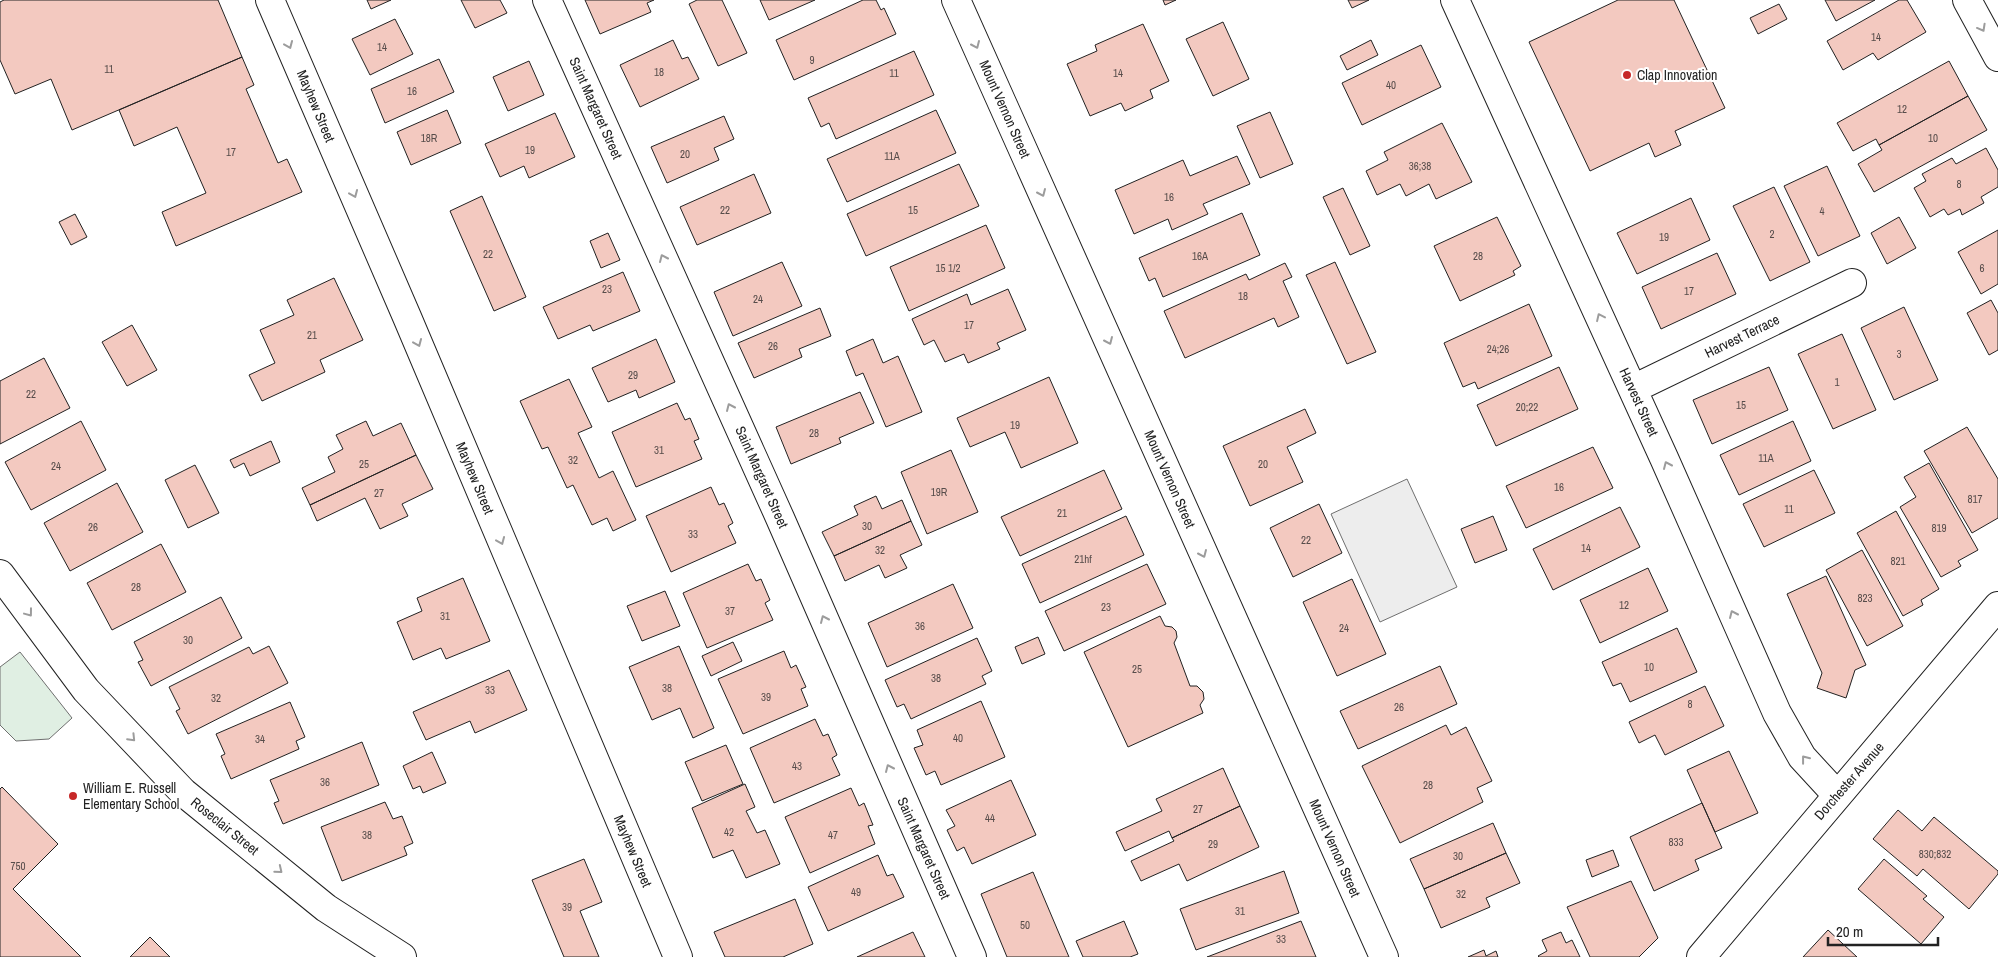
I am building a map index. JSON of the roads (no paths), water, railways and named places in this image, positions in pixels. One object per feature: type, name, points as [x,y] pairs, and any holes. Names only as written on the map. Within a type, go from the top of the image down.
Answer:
[{"type":"street","name":"Mayhew Street","points":[[270,0],[411,326],[678,957]]},
{"type":"street","name":"Saint Margaret Street","points":[[547,0],[780,518],[972,957]]},
{"type":"street","name":"Mount Vernon Street","points":[[956,0],[1384,957]]},
{"type":"street","name":"Harvest Street","points":[[1455,0],[1633,389],[1777,713],[1802,757],[1837,796]]},
{"type":"street","points":[[1967,0],[1998,57]]},
{"type":"street","name":"Harvest Terrace","points":[[1633,389],[1852,283]]},
{"type":"street","name":"Roseclair Street","points":[[0,574],[86,690],[183,792],[326,908],[402,957]]},
{"type":"street","name":"Dorchester Avenue","points":[[1701,957],[1998,606]]},
{"type":"place","name":"Clap Innovation","points":[[1627,75]]},
{"type":"place","name":"William E. Russell Elementary School","points":[[73,796]]}]
